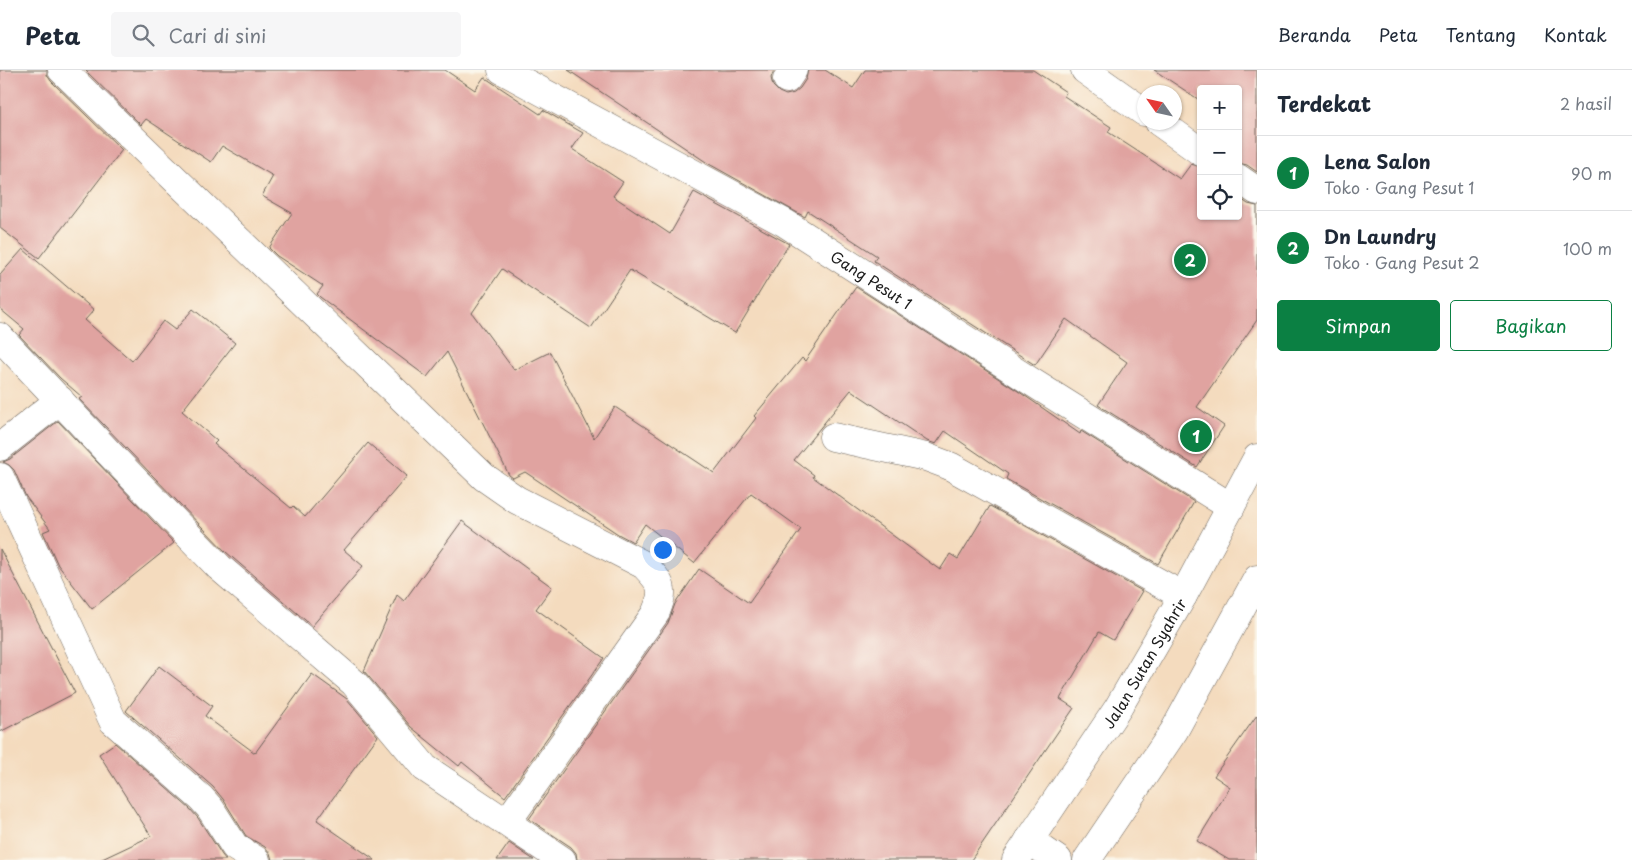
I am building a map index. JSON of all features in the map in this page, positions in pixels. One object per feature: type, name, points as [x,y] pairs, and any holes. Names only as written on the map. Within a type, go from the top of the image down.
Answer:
[{"type":"street","points":[[62,70],[484,477],[517,500],[644,565],[659,581],[662,597],[655,614],[508,822]]},
{"type":"street","name":"Gang Pesut 1","points":[[502,70],[785,223],[1035,384],[1231,507]]},
{"type":"street","points":[[1085,70],[1137,107]]},
{"type":"street","points":[[1170,130],[1197,149]]},
{"type":"street","points":[[1242,181],[1257,191]]},
{"type":"street","points":[[0,336],[108,452],[219,566],[354,683],[425,768],[562,860]]},
{"type":"street","points":[[0,447],[60,400]]},
{"type":"street","points":[[832,437],[926,457],[950,466],[1183,596]]},
{"type":"street","name":"Jalan Sutan Syahrir","points":[[1023,850],[1118,708],[1183,596],[1257,458]]},
{"type":"street","points":[[0,477],[114,721],[201,798],[210,808],[235,847],[256,860]]},
{"type":"street","points":[[1087,860],[1174,731],[1257,579]]},
{"type":"street","points":[[1023,850],[1058,860]]},
{"type":"building","points":[[0,70],[47,70],[47,75],[51,81],[122,150],[39,258],[0,228]]},
{"type":"building","points":[[85,70],[445,70],[475,90],[484,77],[540,114],[543,110],[583,133],[572,149],[623,182],[613,196],[670,234],[694,192],[789,244],[735,333],[630,270],[591,328],[502,269],[472,313],[514,370],[550,352],[594,438],[615,407],[714,473],[756,418],[754,416],[802,358],[805,361],[856,287],[1018,391],[1080,434],[1081,431],[1194,502],[1158,564],[1006,479],[1008,474],[945,431],[936,444],[927,441],[851,390],[794,460],[814,475],[813,477],[940,570],[950,554],[958,559],[990,506],[1142,591],[1113,640],[1099,632],[1060,699],[1074,708],[971,860],[577,860],[576,853],[571,847],[529,819],[668,623],[675,604],[699,569],[749,603],[801,529],[751,493],[694,563],[645,524],[633,542],[525,472],[513,478],[509,475],[447,352],[427,377],[320,297],[317,294],[323,286],[277,256],[269,248],[292,213],[262,196],[273,176],[222,146],[211,162],[146,119],[141,125]]},
{"type":"building","points":[[568,70],[774,70],[771,78],[773,86],[779,92],[786,95],[794,93],[800,88],[806,79],[808,70],[825,70],[853,88],[865,70],[1033,70],[1066,92],[1064,96],[1111,127],[1108,132],[1180,179],[1191,164],[1197,166],[1197,220],[1242,220],[1242,200],[1248,204],[1257,206],[1257,320],[1197,407],[1224,426],[1197,467],[1098,405],[1127,362],[1066,319],[1035,365],[874,261],[877,256],[808,211],[805,217],[709,164]]},
{"type":"building","points":[[1154,70],[1257,70],[1257,172],[1242,164],[1242,85],[1197,85],[1197,98],[1182,88],[1182,85],[1177,85]]},
{"type":"building","points":[[23,249],[94,310],[85,320],[132,361],[163,321],[175,330],[193,309],[235,343],[182,411],[217,441],[214,444],[291,508],[293,506],[305,517],[368,443],[407,476],[344,550],[363,566],[312,626],[226,552],[79,399],[82,397],[60,378],[19,335],[24,329],[0,309],[0,275]]},
{"type":"building","points":[[58,421],[174,543],[92,609],[58,565],[43,532],[50,529],[26,497],[14,470],[3,462],[10,459]]},
{"type":"building","points":[[462,521],[552,587],[536,609],[604,658],[505,797],[462,762],[459,766],[411,727],[364,671],[397,595],[404,601]]},
{"type":"building","points":[[0,549],[75,693],[0,732]]},
{"type":"building","points":[[159,666],[212,706],[205,716],[255,753],[312,674],[347,699],[378,736],[317,820],[375,860],[272,860],[270,853],[265,847],[246,836],[223,799],[213,787],[126,711]]},
{"type":"building","points":[[1257,715],[1257,860],[1229,860],[1197,841],[1230,787],[1214,776]]},
{"type":"building","points":[[115,743],[190,809],[226,860],[100,860],[151,836],[99,754]]},
{"type":"building","points":[[509,843],[534,860],[497,860]]},
{"type":"place","name":"Dn Laundry","points":[[1190,260]]},
{"type":"place","name":"Lena Salon","points":[[1196,436]]}]
